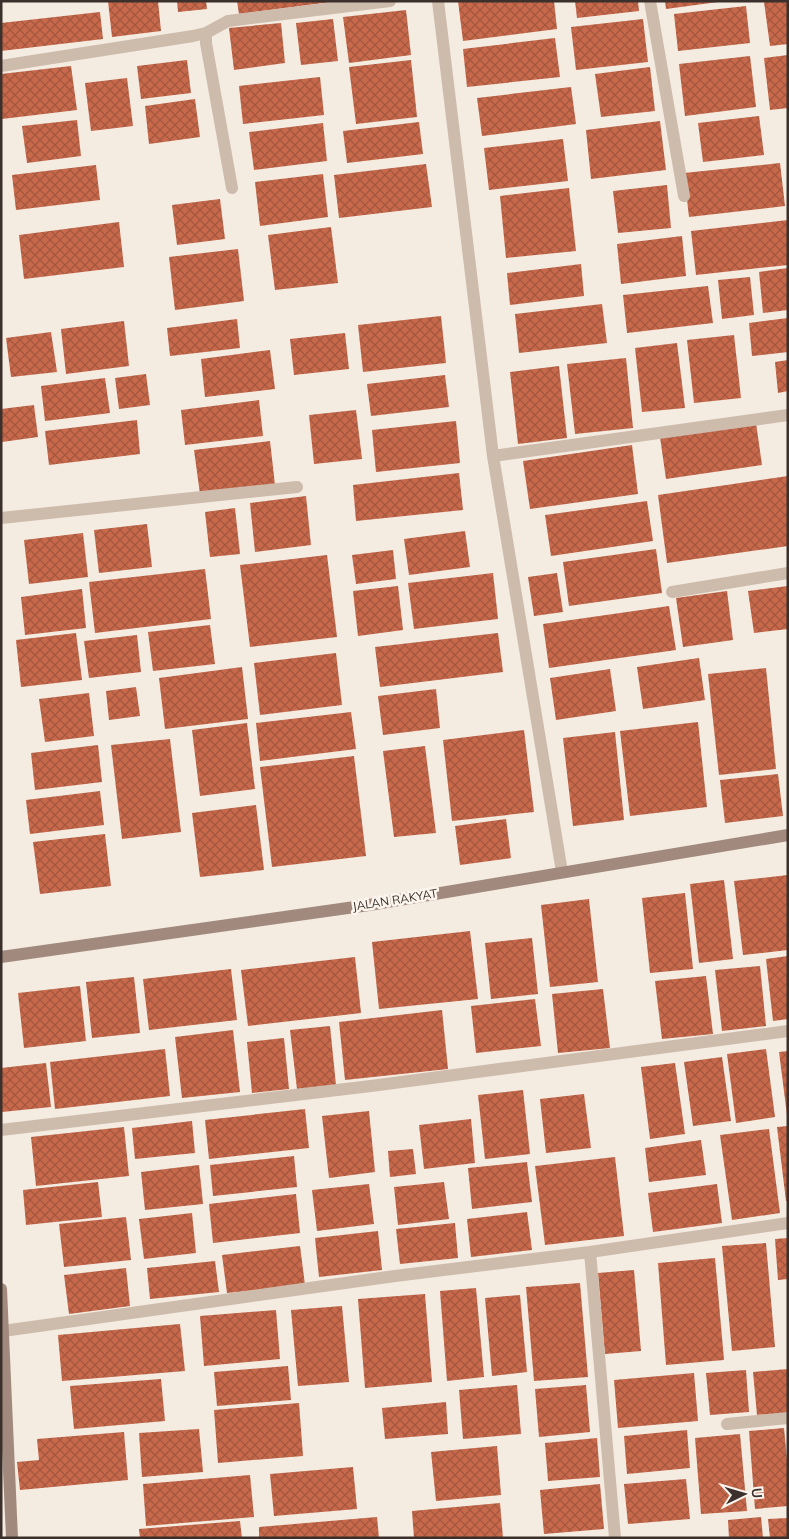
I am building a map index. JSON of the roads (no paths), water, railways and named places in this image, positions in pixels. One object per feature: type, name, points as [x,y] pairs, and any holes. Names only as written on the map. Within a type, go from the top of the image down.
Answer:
[{"type":"street","points":[[1,66],[193,36],[228,21],[390,1]]},
{"type":"street","points":[[438,1],[493,456],[562,872]]},
{"type":"street","points":[[650,1],[684,196]]},
{"type":"street","points":[[206,32],[206,43],[232,188]]},
{"type":"street","points":[[493,456],[788,415]]},
{"type":"street","points":[[1,518],[297,487]]},
{"type":"street","points":[[672,592],[788,573]]},
{"type":"street","name":"JALAN RAKYAT","points":[[1,957],[369,905],[788,835]]},
{"type":"street","points":[[1,1130],[371,1086],[788,1031]]},
{"type":"street","points":[[3,1331],[395,1276],[590,1252],[788,1223]]},
{"type":"street","points":[[590,1252],[615,1538]]},
{"type":"street","points":[[1,1289],[12,1538]]},
{"type":"street","points":[[728,1424],[788,1418]]}]
